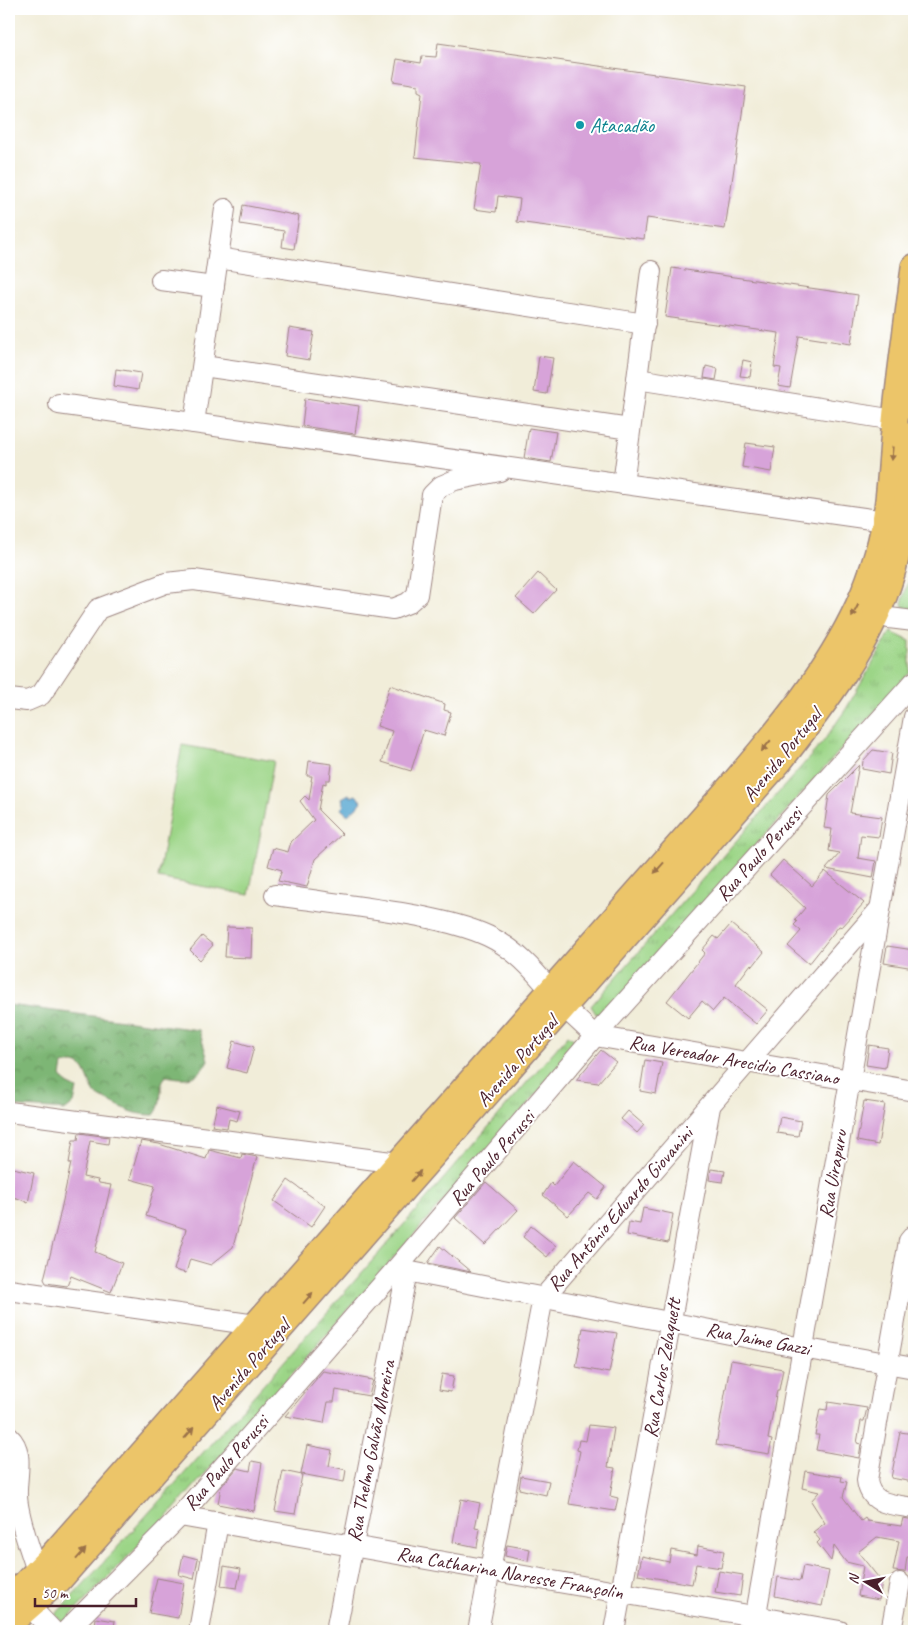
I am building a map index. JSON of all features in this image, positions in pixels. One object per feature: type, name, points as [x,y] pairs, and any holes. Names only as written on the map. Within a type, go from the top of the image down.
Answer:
[{"type":"main road","points":[[740,792],[790,716],[812,687],[837,646],[859,605],[879,548],[905,427],[914,267]]},
{"type":"main road","name":"Avenida Portugal","points":[[9,1624],[19,1603],[59,1580],[558,999],[740,792],[785,755],[831,692],[877,613],[892,574],[898,548],[905,427]]},
{"type":"main road","points":[[19,1603],[37,1571],[399,1163],[558,999]]},
{"type":"street","points":[[194,423],[225,208]]},
{"type":"street","points":[[218,258],[644,324]]},
{"type":"street","points":[[623,484],[651,271]]},
{"type":"street","points":[[161,280],[214,287]]},
{"type":"street","points":[[203,366],[630,429]]},
{"type":"street","points":[[637,379],[905,427]]},
{"type":"street","points":[[59,404],[885,521]]},
{"type":"street","points":[[9,699],[28,701],[41,695],[98,610],[166,583],[194,580],[393,608],[408,604],[417,595],[432,495],[441,486],[455,480],[481,476],[511,468]]},
{"type":"street","points":[[877,613],[889,618],[914,621]]},
{"type":"street","name":"Rua Paulo Perussi","points":[[66,1631],[180,1516],[402,1270],[595,1036],[914,682]]},
{"type":"street","name":"Rua Uirapuru","points":[[754,1624],[914,718]]},
{"type":"street","points":[[275,895],[449,922],[488,936],[516,953],[595,1036]]},
{"type":"street","name":"Rua Antônio Eduardo Giovanini","points":[[478,1631],[543,1298],[880,909]]},
{"type":"street","name":"Rua Vereador Arecidio Cassiano","points":[[595,1036],[914,1091]]},
{"type":"street","name":"Rua Carlos Zelaquett","points":[[614,1631],[710,1105]]},
{"type":"street","points":[[9,1112],[399,1163]]},
{"type":"street","points":[[914,1235],[909,1241],[867,1480],[868,1490],[873,1497],[883,1503],[914,1508]]},
{"type":"street","name":"Rua Jaime Gazzi","points":[[402,1270],[914,1368]]},
{"type":"street","name":"Rua Thelmo Galvão Moreira","points":[[336,1631],[402,1270]]},
{"type":"street","points":[[9,1290],[256,1325]]},
{"type":"street","points":[[9,1437],[15,1442],[19,1461],[16,1496],[37,1571]]},
{"type":"street","name":"Rua Catharina Naresse Françolin","points":[[180,1516],[621,1593],[754,1624],[840,1631]]},
{"type":"street","points":[[199,1631],[218,1522]]},
{"type":"street","points":[[891,1631],[900,1583]]},
{"type":"street","points":[[19,1603],[54,1631]]},
{"type":"green space","points":[[914,563],[914,612],[904,610],[902,603]]},
{"type":"green space","points":[[891,632],[910,641],[910,672],[604,1015],[596,1014],[591,1006],[823,742],[846,709]]},
{"type":"green space","points":[[182,745],[274,761],[249,895],[158,878]]},
{"type":"green space","points":[[9,1005],[199,1030],[208,1060],[200,1072],[192,1077],[166,1076],[162,1084],[159,1105],[154,1115],[133,1112],[96,1094],[82,1067],[71,1063],[63,1065],[61,1076],[67,1084],[77,1089],[74,1103],[66,1110],[9,1106]]},
{"type":"green space","points":[[568,1035],[580,1044],[170,1514],[63,1623],[55,1615],[250,1400]]},
{"type":"water","points":[[349,794],[351,797],[356,795],[362,802],[348,815],[341,809],[344,805],[342,798]]},
{"type":"building","name":"Atacadão","points":[[438,43],[746,87],[725,229],[647,218],[644,239],[517,222],[520,199],[498,196],[496,212],[474,209],[481,164],[415,157],[422,93],[418,91],[418,85],[393,81],[397,59],[421,63],[422,56],[436,57]]},
{"type":"building","points":[[243,205],[299,216],[294,249],[282,247],[284,231],[240,224]]},
{"type":"building","points":[[672,268],[858,295],[851,344],[799,336],[790,388],[778,386],[781,368],[774,367],[779,333],[665,317]]},
{"type":"building","points":[[289,328],[314,332],[309,360],[285,356]]},
{"type":"building","points":[[539,356],[553,358],[547,394],[534,392]]},
{"type":"building","points":[[743,360],[752,362],[750,377],[740,376]]},
{"type":"building","points":[[706,366],[718,369],[716,380],[704,378]]},
{"type":"building","points":[[116,369],[141,373],[138,390],[114,386]]},
{"type":"building","points":[[305,398],[359,406],[355,434],[302,426]]},
{"type":"building","points":[[529,428],[556,432],[551,462],[524,458]]},
{"type":"building","points":[[746,443],[775,447],[771,472],[742,467]]},
{"type":"building","points":[[538,573],[556,590],[534,614],[516,598]]},
{"type":"building","points":[[390,685],[445,704],[444,710],[451,712],[444,736],[424,730],[411,771],[382,762],[392,731],[377,726]]},
{"type":"building","points":[[873,750],[892,753],[889,774],[862,769],[863,761]]},
{"type":"building","points":[[309,761],[332,764],[330,780],[326,780],[326,784],[323,783],[318,810],[342,834],[315,859],[307,887],[278,881],[282,870],[268,866],[273,848],[288,852],[291,842],[314,820],[300,801],[305,796],[309,800],[312,776],[307,776]]},
{"type":"building","points":[[859,765],[850,813],[882,817],[879,837],[861,835],[858,858],[876,861],[873,878],[826,869],[840,853],[829,851],[832,829],[824,828],[829,795]]},
{"type":"building","points":[[783,860],[812,886],[825,871],[864,903],[842,927],[839,926],[809,964],[788,946],[801,931],[794,925],[797,922],[795,920],[805,908],[770,875]]},
{"type":"building","points":[[731,924],[764,952],[753,966],[751,964],[736,984],[768,1010],[756,1024],[724,998],[713,1011],[702,1001],[688,1018],[667,1001],[705,953],[702,950],[714,936],[718,939]]},
{"type":"building","points":[[227,927],[252,928],[251,958],[225,957]]},
{"type":"building","points":[[202,936],[213,945],[200,960],[190,950]]},
{"type":"building","points":[[887,946],[914,950],[914,968],[884,963]]},
{"type":"building","points":[[234,1041],[254,1047],[247,1073],[227,1068]]},
{"type":"building","points":[[869,1045],[888,1048],[885,1068],[866,1065]]},
{"type":"building","points":[[601,1050],[616,1062],[598,1083],[576,1080]]},
{"type":"building","points":[[645,1060],[662,1063],[656,1094],[640,1091]]},
{"type":"building","points":[[864,1101],[885,1104],[878,1145],[857,1141]]},
{"type":"building","points":[[217,1105],[240,1111],[237,1121],[229,1119],[227,1128],[212,1126]]},
{"type":"building","points":[[628,1111],[644,1125],[637,1133],[621,1119]]},
{"type":"building","points":[[780,1117],[801,1121],[798,1136],[777,1133]]},
{"type":"building","points":[[79,1133],[109,1137],[108,1144],[90,1141],[83,1177],[111,1185],[95,1252],[122,1263],[111,1292],[71,1276],[67,1286],[46,1283],[44,1279],[71,1163],[69,1163],[73,1140],[78,1140]]},
{"type":"building","points":[[141,1141],[159,1144],[206,1159],[209,1150],[241,1158],[242,1154],[257,1157],[233,1247],[211,1265],[190,1259],[186,1273],[174,1270],[186,1229],[146,1216],[155,1186],[130,1179]]},
{"type":"building","points":[[574,1161],[606,1187],[597,1199],[589,1193],[568,1216],[543,1195],[551,1183],[554,1186]]},
{"type":"building","points":[[9,1167],[34,1173],[28,1203],[9,1196]]},
{"type":"building","points":[[711,1169],[725,1171],[723,1182],[709,1180]]},
{"type":"building","points":[[288,1180],[325,1206],[311,1227],[274,1201]]},
{"type":"building","points":[[486,1182],[518,1210],[485,1245],[455,1218]]},
{"type":"building","points":[[643,1208],[673,1214],[668,1243],[627,1235],[629,1222],[640,1224]]},
{"type":"building","points":[[531,1226],[556,1246],[547,1257],[523,1237]]},
{"type":"building","points":[[440,1246],[471,1272],[428,1263]]},
{"type":"building","points":[[583,1328],[617,1333],[609,1373],[576,1367]]},
{"type":"building","points":[[731,1360],[783,1369],[768,1439],[772,1440],[769,1454],[716,1445]]},
{"type":"building","points":[[323,1371],[373,1380],[369,1396],[336,1390],[334,1402],[328,1402],[324,1423],[285,1416]]},
{"type":"building","points":[[442,1374],[454,1376],[451,1392],[439,1390]]},
{"type":"building","points":[[828,1402],[867,1408],[864,1421],[861,1421],[857,1443],[861,1444],[859,1458],[816,1450],[819,1435],[815,1435],[820,1409],[827,1410]]},
{"type":"building","points":[[589,1425],[614,1428],[608,1467],[615,1468],[610,1496],[618,1498],[615,1511],[569,1504],[580,1451],[577,1450],[579,1440],[586,1441]]},
{"type":"building","points":[[900,1432],[914,1434],[913,1482],[891,1478]]},
{"type":"building","points":[[307,1445],[332,1450],[329,1466],[346,1470],[344,1482],[301,1474]]},
{"type":"building","points":[[252,1461],[262,1463],[254,1511],[218,1504],[221,1487],[237,1468],[250,1471]]},
{"type":"building","points":[[283,1471],[302,1475],[295,1514],[275,1511]]},
{"type":"building","points":[[805,1471],[842,1477],[841,1481],[847,1482],[843,1497],[861,1521],[865,1518],[867,1521],[901,1526],[903,1518],[914,1520],[914,1558],[907,1557],[905,1572],[893,1571],[899,1541],[877,1537],[858,1552],[882,1582],[879,1600],[858,1596],[863,1566],[846,1562],[834,1546],[831,1561],[817,1543],[820,1540],[813,1532],[825,1523],[811,1501],[819,1492],[802,1488]]},
{"type":"building","points":[[521,1476],[549,1481],[546,1495],[519,1489]]},
{"type":"building","points":[[461,1499],[480,1503],[475,1528],[480,1529],[477,1547],[453,1542]]},
{"type":"building","points":[[507,1545],[530,1549],[528,1561],[505,1556]]},
{"type":"building","points":[[698,1546],[724,1551],[721,1568],[696,1564],[692,1584],[638,1575],[642,1556],[669,1562],[671,1550],[697,1555]]},
{"type":"building","points":[[183,1555],[198,1559],[194,1579],[179,1575]]},
{"type":"building","points":[[224,1566],[241,1569],[237,1588],[221,1586]]},
{"type":"building","points":[[803,1566],[829,1571],[822,1606],[775,1596],[778,1577],[800,1581]]},
{"type":"building","points":[[719,1571],[743,1575],[740,1596],[715,1592]]},
{"type":"building","points":[[157,1578],[184,1583],[178,1618],[149,1613]]},
{"type":"building","points":[[96,1618],[115,1621],[113,1631],[94,1631]]},
{"type":"place","name":"Atacadão","points":[[580,125]]}]
